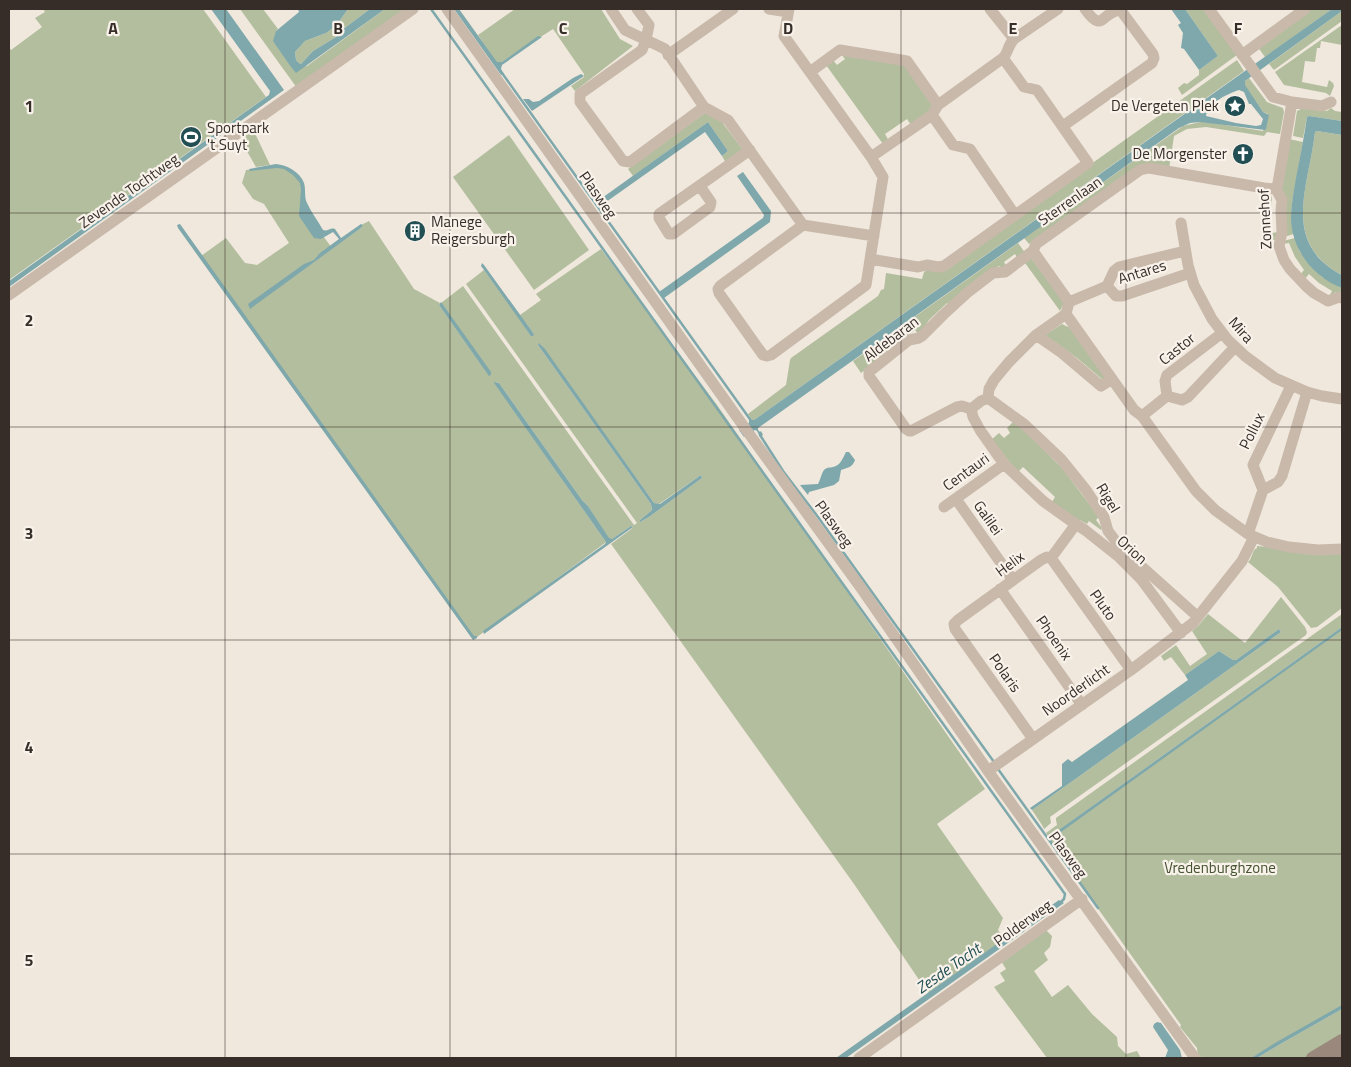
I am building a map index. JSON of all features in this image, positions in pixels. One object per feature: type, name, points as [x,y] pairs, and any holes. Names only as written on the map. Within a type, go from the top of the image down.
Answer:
[{"type":"street","name":"Zevende Tochtweg","points":[[9,295],[413,9]]},
{"type":"street","name":"Plasweg","points":[[447,9],[861,588],[988,771],[1195,1058]]},
{"type":"street","points":[[610,9],[625,30],[665,50],[704,107],[728,120],[803,225]]},
{"type":"street","points":[[637,9],[649,25],[642,50],[580,94],[580,102],[623,161],[630,162],[704,107]]},
{"type":"street","points":[[668,55],[733,9]]},
{"type":"street","points":[[769,9],[789,10],[784,36],[883,177],[867,282],[863,288],[767,356],[763,355],[719,293],[718,289],[720,286],[803,225],[874,236]]},
{"type":"street","points":[[990,9],[1014,40]]},
{"type":"street","points":[[870,157],[1003,58],[1009,44],[1058,9]]},
{"type":"street","points":[[1063,126],[1152,63],[1154,58],[1122,12],[1119,10],[1115,11],[1097,21],[1092,19],[1085,9]]},
{"type":"street","points":[[1209,9],[1273,97],[1322,106],[1331,102]]},
{"type":"street","points":[[1245,59],[1305,9]]},
{"type":"street","points":[[810,72],[840,50],[908,61],[953,145],[970,149],[1015,215]]},
{"type":"street","points":[[870,259],[918,267],[927,265],[944,266],[1088,163],[1037,90],[1024,87],[1003,58]]},
{"type":"street","name":"Zonnehof","points":[[1292,102],[1276,189],[1282,200],[1282,232],[1279,246],[1290,270],[1314,293],[1328,301],[1339,297],[1342,298]]},
{"type":"street","points":[[700,186],[711,202],[710,207],[673,234],[669,234],[658,218],[659,214],[750,150]]},
{"type":"street","name":"Sterrenlaan","points":[[1033,251],[1036,244],[1140,170],[1149,168],[1276,189]]},
{"type":"street","name":"Mira","points":[[1181,223],[1185,251],[1194,285],[1212,319],[1235,347],[1275,378],[1291,386],[1322,396],[1342,399]]},
{"type":"street","points":[[1033,251],[1112,379],[1134,410],[1142,416],[1196,492],[1214,510],[1251,536],[1267,542],[1289,547],[1318,550],[1342,549]]},
{"type":"street","name":"Aldebaran","points":[[971,409],[958,407],[908,431],[869,376],[869,372],[909,340],[922,336],[967,293],[993,273],[1005,272],[1033,251]]},
{"type":"street","name":"Antares","points":[[1067,308],[1107,286],[1114,271],[1119,267],[1185,251]]},
{"type":"street","name":"Antares","points":[[1107,286],[1116,296],[1122,296],[1190,273]]},
{"type":"street","points":[[971,409],[988,398],[989,389],[994,380],[1009,362],[1067,308]]},
{"type":"street","name":"Castor","points":[[1168,396],[1165,381],[1167,375],[1222,332]]},
{"type":"street","points":[[1036,335],[1070,359],[1101,386],[1112,379]]},
{"type":"street","points":[[1142,416],[1168,396],[1182,400],[1188,397],[1235,347]]},
{"type":"street","name":"Pollux","points":[[1264,490],[1253,468],[1254,462],[1291,386]]},
{"type":"street","points":[[1181,633],[1193,623],[1242,561],[1264,490],[1278,482],[1282,476],[1307,392]]},
{"type":"street","name":"Rigel","points":[[988,398],[1024,424],[1061,458],[1104,517],[1108,531],[1121,548],[1198,617]]},
{"type":"street","name":"Centauri","points":[[944,507],[1004,464],[980,430],[971,409]]},
{"type":"street","name":"Orion","points":[[1004,464],[1043,501],[1085,530],[1119,557],[1141,579],[1181,633]]},
{"type":"street","name":"Galilei","points":[[956,499],[1013,580]]},
{"type":"street","name":"Helix","points":[[954,624],[1041,560],[1047,557],[1051,558],[1076,524]]},
{"type":"street","name":"Pluto","points":[[1051,558],[1131,670]]},
{"type":"street","name":"Phoenix","points":[[1000,589],[1082,705]]},
{"type":"street","name":"Polaris","points":[[954,624],[955,629],[1033,738]]},
{"type":"street","name":"Noorderlicht","points":[[988,771],[1181,633]]},
{"type":"street","name":"Polderweg","points":[[859,1058],[1082,899]]},
{"type":"street","points":[[1312,1058],[1342,1040]]},
{"type":"street","points":[[1332,1058],[1342,1052]]},
{"type":"green space","points":[[43,9],[203,9],[266,97],[9,280],[9,47],[11,50],[42,27],[35,18],[45,12]]},
{"type":"green space","points":[[240,9],[263,9],[278,29],[276,31],[291,67],[307,66],[385,9],[408,9],[297,88]]},
{"type":"green space","points":[[348,9],[370,9],[342,30],[336,37],[313,51],[301,64],[299,63],[296,60],[295,52],[305,41],[326,33],[336,26]]},
{"type":"green space","points":[[515,9],[601,9],[620,39],[633,46],[575,91],[571,86],[584,77],[584,74],[553,29],[502,62],[496,62],[478,35]]},
{"type":"green space","points":[[1185,9],[1205,9],[1237,55],[1182,95],[1178,88],[1199,75],[1199,70],[1218,56]]},
{"type":"green space","points":[[1310,9],[1332,9],[1265,57],[1257,46]]},
{"type":"green space","points":[[1342,11],[1342,21],[1274,70],[1269,64]]},
{"type":"green space","points":[[1342,25],[1342,45],[1321,41],[1320,48],[1317,48],[1315,62],[1305,61],[1302,82],[1327,87],[1329,80],[1334,86],[1330,96],[1326,93],[1284,85],[1275,72]]},
{"type":"green space","points":[[841,54],[905,64],[932,103],[931,111],[911,125],[907,119],[885,134],[889,141],[883,144],[826,65],[833,60],[837,65],[845,59]]},
{"type":"green space","points":[[1237,60],[1244,71],[752,420],[748,414],[786,385],[791,358],[878,296],[881,290],[884,289],[886,273],[922,279],[924,272],[929,269],[941,271]]},
{"type":"green space","points":[[1249,78],[1267,102],[1283,108],[1280,134],[1267,132],[1264,136],[1206,127],[1187,129],[1174,136],[1169,169],[1142,164],[1029,244],[1024,238],[1183,126],[1206,122],[1263,131],[1268,114],[1263,112],[1244,85],[1245,81]]},
{"type":"green space","points":[[1302,107],[1327,111],[1331,108],[1342,112],[1342,121],[1309,116],[1307,117],[1303,138],[1293,136],[1297,111]]},
{"type":"green space","points":[[705,113],[722,122],[743,150],[726,163],[722,156],[728,151],[708,122],[633,176],[628,169]]},
{"type":"green space","points":[[252,127],[270,165],[256,167],[244,146],[243,133]]},
{"type":"green space","points":[[1315,132],[1342,135],[1342,275],[1323,262],[1311,246],[1305,229],[1303,211],[1305,192]]},
{"type":"green space","points":[[509,135],[589,250],[534,290],[453,177]]},
{"type":"green space","points":[[1289,139],[1303,142],[1292,203],[1291,218],[1294,234],[1287,236],[1281,190]]},
{"type":"green space","points":[[282,166],[291,170],[302,184],[306,213],[332,248],[250,308],[369,221],[414,289],[440,303],[439,305],[489,375],[491,375],[441,303],[463,286],[634,525],[637,523],[466,284],[484,270],[532,336],[534,334],[520,315],[541,300],[536,294],[601,249],[717,405],[985,789],[937,824],[1003,918],[998,930],[1005,939],[928,993],[854,884],[611,544],[633,527],[631,526],[612,539],[609,539],[588,506],[497,382],[495,384],[606,542],[477,637],[474,637],[201,256],[226,238],[245,263],[257,265],[289,243],[264,204],[253,199],[242,183],[246,170]],"holes":[[[540,344],[654,503],[659,504],[701,475],[702,478],[640,522],[652,510],[651,504],[538,345]]]},
{"type":"green space","points":[[1265,195],[1272,197],[1271,233],[1279,232],[1277,239],[1266,242],[1262,218]]},
{"type":"green space","points":[[1295,238],[1300,252],[1322,277],[1342,288],[1342,294],[1335,292],[1333,296],[1329,297],[1332,291],[1309,274],[1304,280],[1300,275],[1304,270],[1295,257],[1289,243],[1282,244],[1283,241]]},
{"type":"green space","points":[[1018,243],[1026,254],[1018,259],[1015,254],[1004,262],[1007,267],[999,266],[949,305],[947,303],[929,320],[919,335],[915,330],[861,373],[853,361]]},
{"type":"green space","points":[[1032,259],[1064,303],[1060,311],[1025,263]]},
{"type":"green space","points":[[1062,324],[1070,326],[1106,379],[1102,379],[1045,335]]},
{"type":"green space","points":[[1013,422],[1026,432],[1062,468],[1099,517],[1096,520],[1102,528],[1101,530],[1089,521],[1087,524],[1080,520],[1078,522],[1052,502],[1055,497],[1023,467],[1018,472],[991,440],[999,433],[1004,438],[1010,433],[1007,428]]},
{"type":"green space","points":[[1257,546],[1341,554],[1342,608],[1317,627],[1311,628],[1278,587],[1248,562]]},
{"type":"green space","points":[[1281,597],[1305,627],[1306,635],[1050,817],[1051,823],[1044,829],[1032,810],[1281,632],[1279,629],[1236,660],[1219,651],[1185,675],[1171,657],[1164,661],[1161,656],[1176,645],[1190,666],[1207,654],[1192,631],[1208,614],[1245,643]]},
{"type":"green space","name":"Vredenburghzone","points":[[1342,614],[1342,627],[1059,830],[1342,629],[1342,1006],[1251,1058],[1204,1058],[1202,1056],[1203,1058],[1198,1058],[1197,1048],[1180,1027],[1181,1025],[1049,840],[1046,833],[1057,825],[1056,818]]},
{"type":"green space","points":[[1046,930],[1052,936],[1050,947],[1044,953],[1048,960],[1034,971],[1052,997],[1068,985],[1092,1014],[1117,1037],[1118,1046],[1126,1054],[1137,1051],[1141,1058],[1047,1058],[994,987],[1005,981],[1000,973],[1006,969],[1001,961]]},
{"type":"green space","points":[[1342,1009],[1342,1037],[1308,1058],[1257,1058],[1277,1046]]},
{"type":"water","points":[[211,9],[226,9],[284,90],[9,287],[9,281],[269,95],[270,91]]},
{"type":"water","points":[[298,9],[348,9],[336,26],[326,33],[305,41],[295,52],[296,60],[301,64],[313,51],[336,37],[342,30],[370,9],[385,9],[296,73],[273,41],[276,31],[299,12]]},
{"type":"water","points":[[454,9],[459,9],[497,62],[502,62],[538,36],[542,37],[502,65],[501,69],[504,74],[501,75]]},
{"type":"water","points":[[1171,9],[1185,9],[1218,56],[1199,70],[1184,49],[1181,48],[1183,33],[1178,25],[1181,23]]},
{"type":"water","points":[[1332,9],[1342,9],[1342,11],[1245,81],[1245,85],[1263,112],[1269,115],[1265,130],[1200,122],[1190,123],[1179,128],[758,428],[763,435],[760,437],[755,430],[744,437],[739,430],[749,423],[749,420],[754,420]],"holes":[[[1239,90],[1244,92],[1249,104],[1263,119],[1261,125],[1236,123],[1206,116],[1207,111],[1214,103]]]},
{"type":"water","points":[[581,74],[584,76],[532,111],[523,99],[529,99],[533,102],[539,101]]},
{"type":"water","points":[[1307,117],[1342,121],[1342,135],[1315,132],[1303,212],[1305,230],[1311,247],[1323,262],[1342,275],[1342,288],[1331,283],[1313,269],[1299,251],[1292,229],[1293,198]]},
{"type":"water","points":[[708,122],[728,151],[722,156],[705,132],[599,207],[595,203]]},
{"type":"water","points":[[276,164],[293,170],[302,179],[305,186],[307,203],[323,230],[335,229],[341,238],[361,224],[363,225],[250,309],[248,304],[304,264],[314,260],[320,253],[339,239],[333,232],[321,239],[314,238],[299,216],[301,189],[300,183],[293,175],[284,169],[277,168],[250,171],[249,169]]},
{"type":"water","points":[[743,172],[771,211],[770,222],[664,298],[659,292],[763,218],[764,215],[737,176]]},
{"type":"water","points":[[180,224],[477,638],[473,640],[178,228],[177,225]]},
{"type":"water","points":[[482,263],[534,334],[533,336],[531,336],[481,266]]},
{"type":"water","points":[[441,302],[491,372],[491,375],[489,376],[439,305]]},
{"type":"water","points":[[539,343],[654,503],[660,504],[701,475],[702,478],[640,522],[652,510],[651,504],[538,345]]},
{"type":"water","points":[[495,382],[499,383],[609,538],[612,539],[631,526],[633,527],[484,634],[483,631],[606,542]]},
{"type":"water","points":[[846,452],[849,452],[855,460],[851,466],[841,470],[839,481],[834,485],[809,492],[808,495],[800,485],[818,484],[825,469],[838,465]]},
{"type":"water","points":[[1342,627],[1342,630],[1061,832],[1059,830]]},
{"type":"water","points":[[1279,629],[1281,632],[1032,810],[1030,808],[1062,786],[1062,764],[1068,759],[1072,762],[1188,680],[1185,675],[1219,651],[1236,660]]},
{"type":"water","points":[[1059,900],[1064,903],[846,1058],[836,1058]]},
{"type":"water","points":[[1342,1005],[1342,1009],[1257,1058],[1251,1058],[1275,1043]]},
{"type":"water","points":[[1157,1022],[1161,1023],[1180,1050],[1182,1058],[1165,1058],[1168,1050],[1153,1027]]},
{"type":"waterway","points":[[431,9],[1065,894],[1061,902]]},
{"type":"waterway","points":[[502,73],[752,422]]},
{"type":"waterway","points":[[760,435],[783,471],[994,762]]},
{"type":"waterway","points":[[998,769],[1098,908]]},
{"type":"place","name":"De Vergeten Plek","points":[[1235,106]]},
{"type":"place","name":"Sportpark 't Suyt","points":[[191,137]]},
{"type":"place","name":"De Morgenster","points":[[1243,154]]},
{"type":"place","name":"Manege Reigersburgh","points":[[415,231]]},
{"type":"water label","name":"Zesde Tocht","points":[[948,968]]}]
